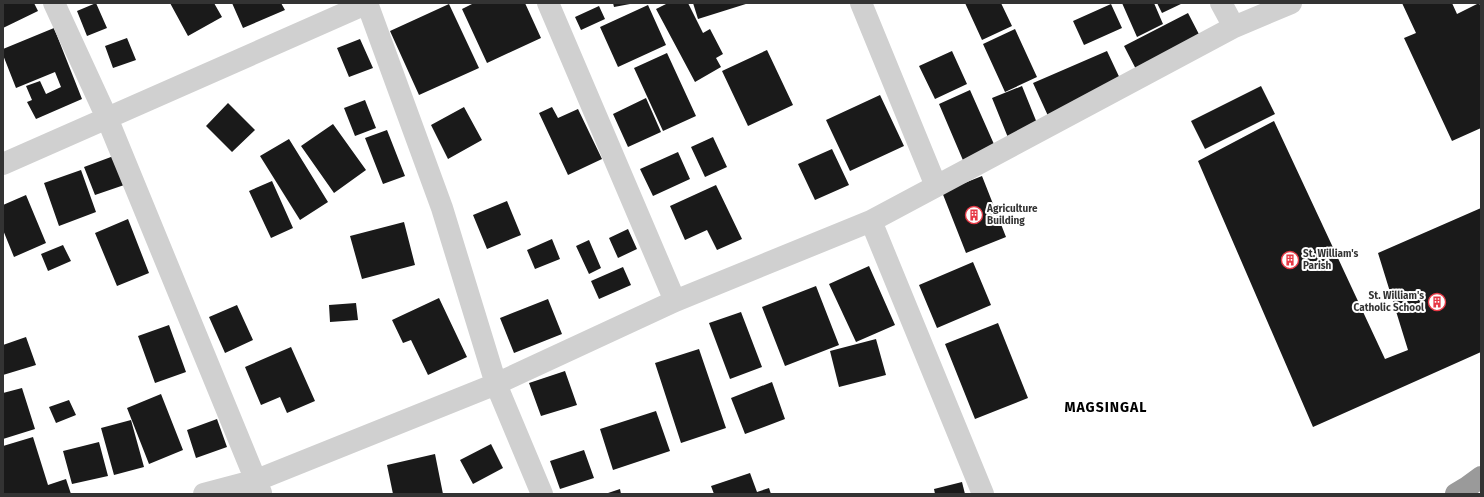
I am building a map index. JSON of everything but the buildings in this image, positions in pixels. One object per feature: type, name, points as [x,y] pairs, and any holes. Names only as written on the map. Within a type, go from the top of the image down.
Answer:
[{"type":"street","points":[[54,3],[108,118],[259,487]]},
{"type":"street","points":[[3,164],[367,3],[442,208],[496,384],[542,494]]},
{"type":"street","points":[[548,3],[675,301]]},
{"type":"street","points":[[861,3],[936,186]]},
{"type":"street","points":[[1221,3],[1234,27]]},
{"type":"street","points":[[204,494],[259,487],[496,384],[675,301],[871,221],[1234,27],[1291,3]]},
{"type":"street","points":[[871,221],[983,494]]},
{"type":"place","name":"Agriculture Building","points":[[974,215]]},
{"type":"place","name":"St. William's Parish","points":[[1290,260]]},
{"type":"place","name":"St. William's Catholic School","points":[[1437,302]]},
{"type":"district","name":"MAGSINGAL","points":[[1106,407]]}]
